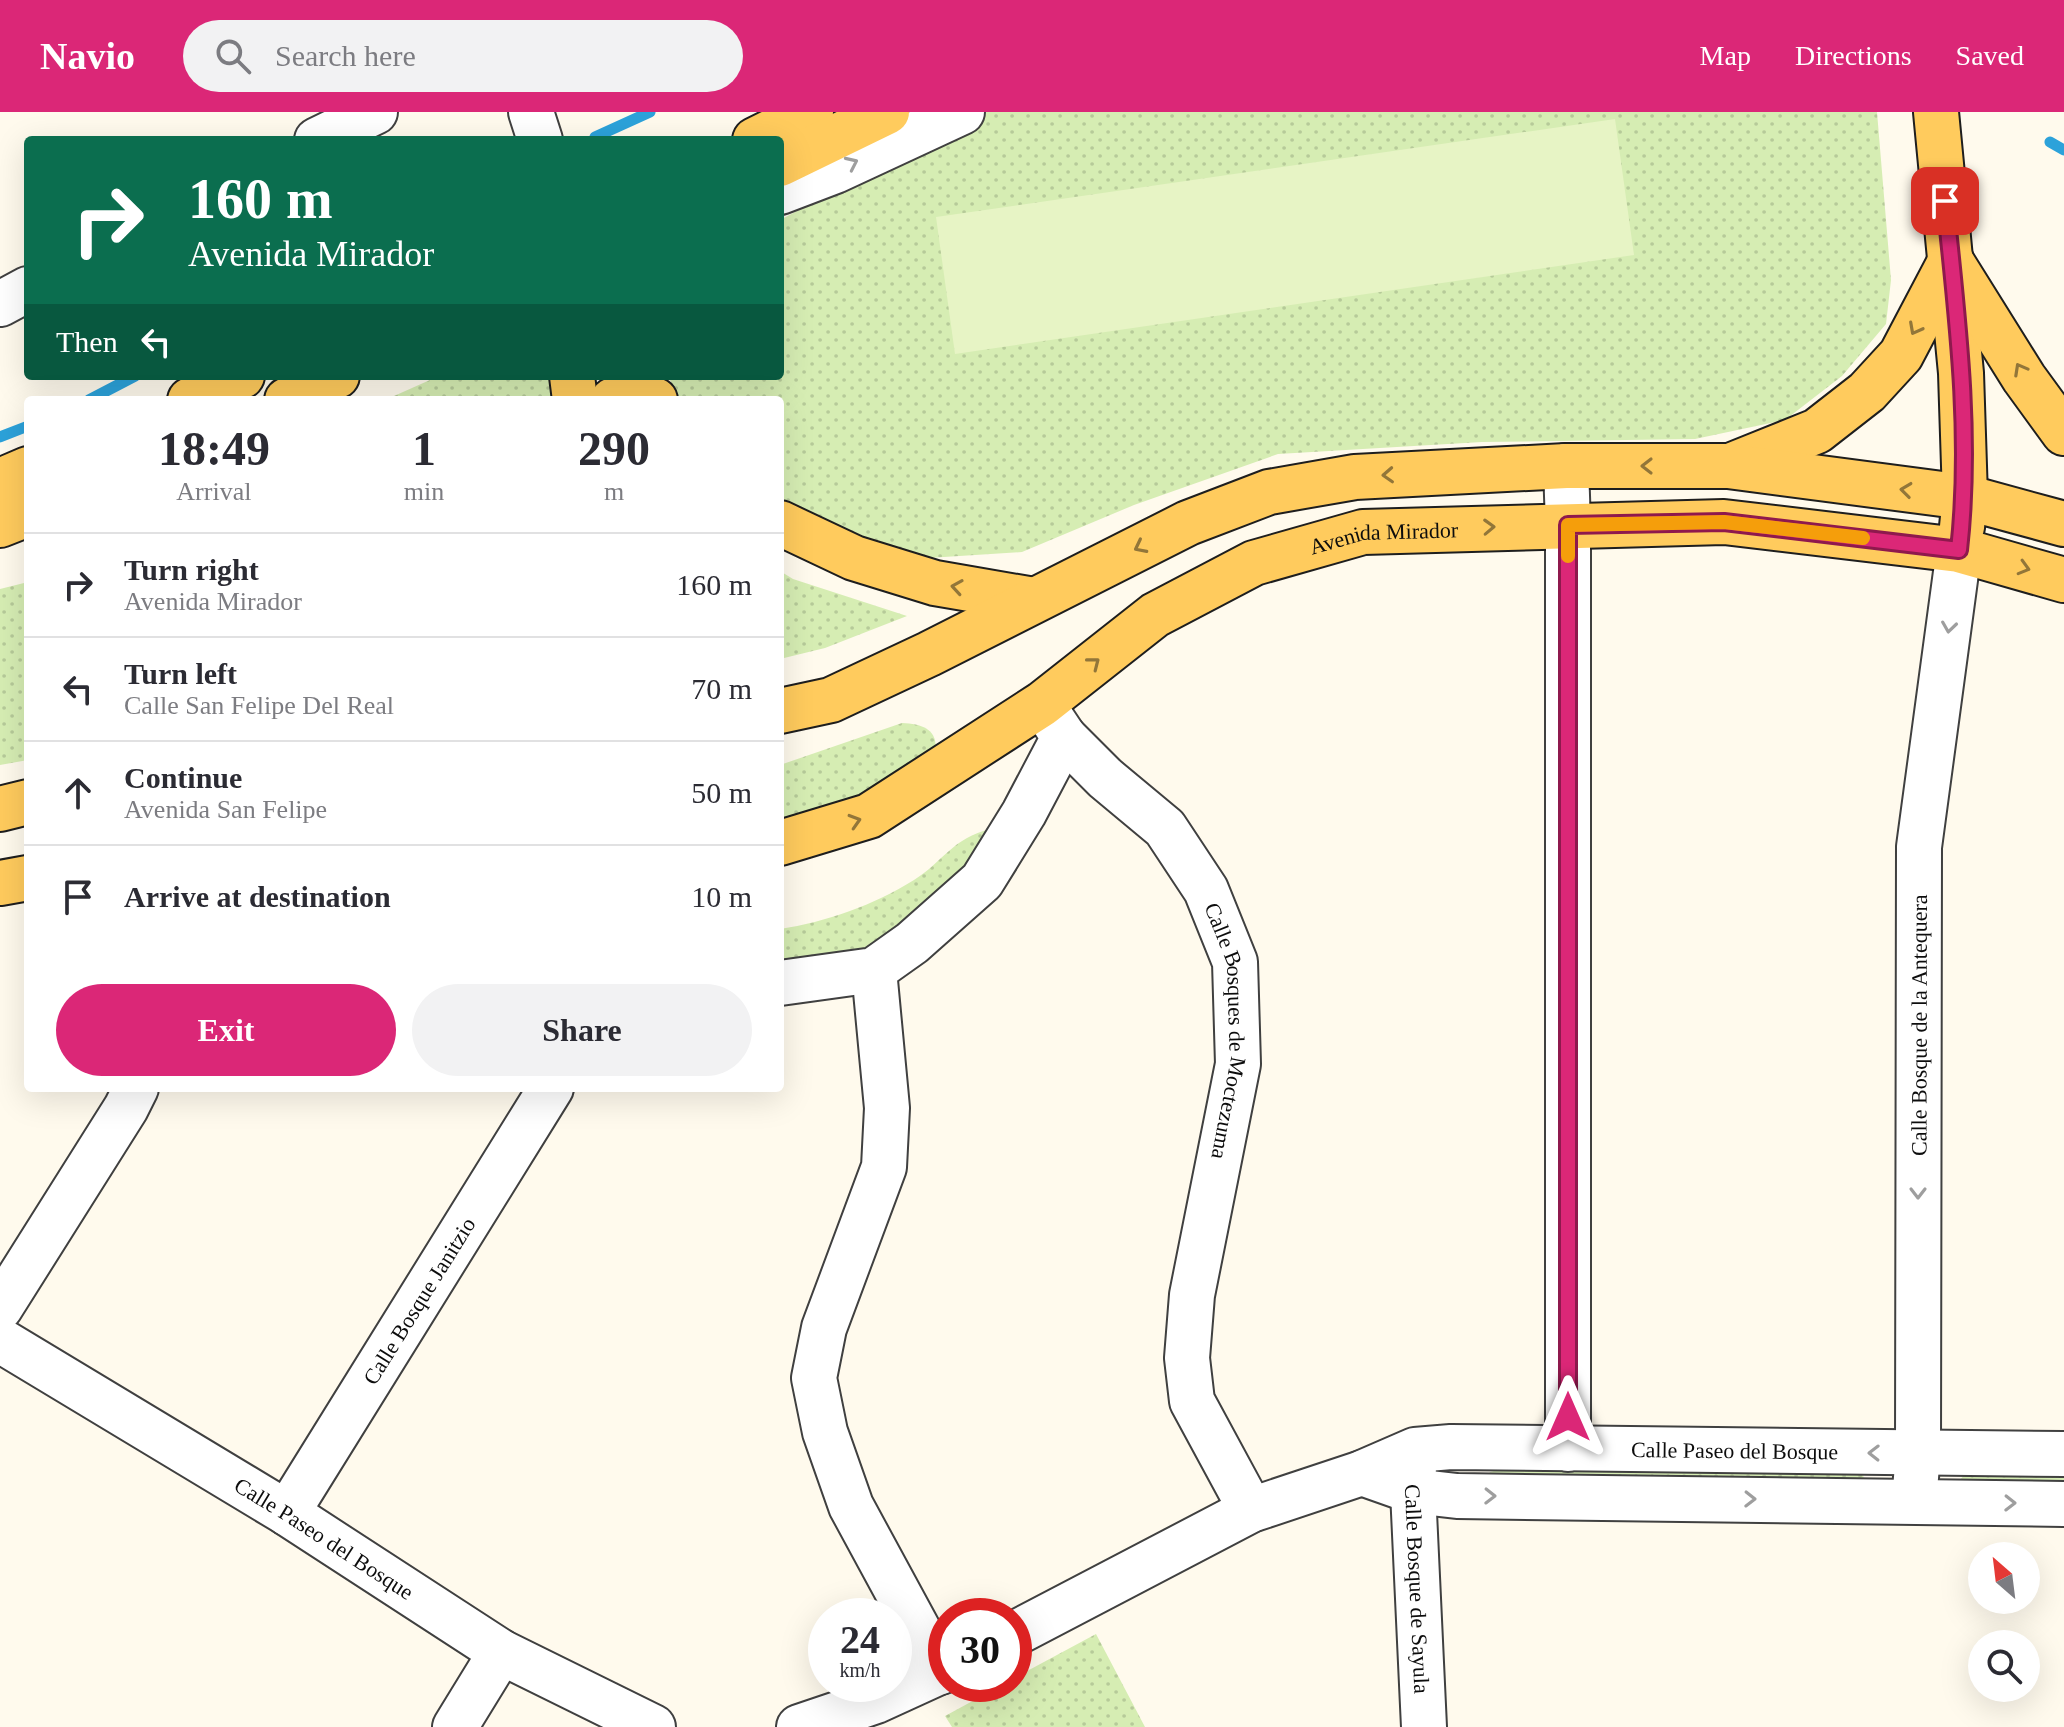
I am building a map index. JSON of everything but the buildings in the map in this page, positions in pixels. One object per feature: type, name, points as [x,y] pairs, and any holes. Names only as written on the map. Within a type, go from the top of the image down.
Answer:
[{"type":"main road","points":[[763,136],[811,112]]},
{"type":"main road","points":[[784,162],[887,112]]},
{"type":"main road","points":[[1936,112],[1961,373],[1965,497],[1959,550]]},
{"type":"main road","points":[[1951,260],[2024,378],[2064,433]]},
{"type":"main road","points":[[1728,466],[1776,450],[1817,431],[1867,392],[1901,355],[1951,260]]},
{"type":"main road","points":[[199,396],[233,380]]},
{"type":"main road","points":[[295,396],[329,380]]},
{"type":"main road","points":[[784,710],[831,700],[1188,523],[1269,492],[1355,477],[1566,466],[1728,466],[1965,497],[2064,524]]},
{"type":"main road","points":[[0,481],[24,471]]},
{"type":"main road","points":[[0,525],[24,516]]},
{"type":"main road","name":"Avenida Mirador","points":[[784,842],[869,816],[1053,720],[1155,615],[1254,563],[1363,532],[1724,522],[1959,550],[2064,580]]},
{"type":"main road","points":[[784,525],[854,558],[935,583],[1034,600]]},
{"type":"main road","points":[[0,809],[24,803]]},
{"type":"main road","points":[[0,883],[24,879]]},
{"type":"street","points":[[325,136],[375,112]]},
{"type":"street","points":[[531,112],[539,136]]},
{"type":"street","points":[[784,190],[835,171],[962,112]]},
{"type":"street","points":[[0,304],[24,291]]},
{"type":"street","points":[[1566,466],[1568,1449]]},
{"type":"street","name":"Calle Bosque de la Antequera","points":[[1914,1501],[1918,1454],[1919,847],[1959,550]]},
{"type":"street","points":[[784,982],[874,970],[912,943],[982,881],[1024,813],[1053,720]]},
{"type":"street","name":"Calle Bosques de Moctezuma","points":[[1053,720],[1105,778],[1165,828],[1206,890],[1235,962],[1238,1064],[1192,1295],[1187,1358],[1192,1401],[1251,1510]]},
{"type":"street","points":[[874,970],[887,1108],[884,1167],[824,1328],[814,1378],[825,1432],[851,1506],[928,1642]]},
{"type":"street","points":[[0,1308],[134,1092]]},
{"type":"street","name":"Calle Bosque Janitzio","points":[[287,1513],[549,1092]]},
{"type":"street","name":"Calle Paseo del Bosque","points":[[0,1340],[287,1513],[501,1652],[653,1727]]},
{"type":"street","name":"Calle Paseo del Bosque","points":[[1032,1625],[1251,1510],[1362,1473],[1414,1471],[1451,1447],[2064,1454]]},
{"type":"street","name":"Calle Paseo del Bosque","points":[[1414,1471],[1457,1496],[2064,1504]]},
{"type":"street","name":"Calle Bosque de Sayula","points":[[1414,1471],[1424,1727]]},
{"type":"street","points":[[455,1727],[501,1652]]},
{"type":"street","points":[[799,1727],[876,1701],[928,1677]]},
{"type":"green space","points":[[984,112],[1877,112],[1891,280],[1886,324],[1842,376],[1785,420],[1695,439],[1482,442],[1278,454],[1134,505],[1022,552],[897,560],[784,518],[784,396],[678,396],[670,380],[784,380],[784,218]]},
{"type":"green space","points":[[1615,119],[1634,255],[955,354],[936,217]]},
{"type":"green space","points":[[430,380],[556,380],[554,396],[394,396]]},
{"type":"green space","points":[[784,573],[907,616],[825,648],[784,658]]},
{"type":"green space","points":[[24,583],[24,761],[0,765],[0,589]]},
{"type":"green space","points":[[902,723],[928,730],[936,746],[935,754],[886,789],[784,823],[784,764]]},
{"type":"green space","points":[[991,829],[986,862],[858,960],[784,977],[784,928],[832,917],[883,897],[924,873],[949,851],[978,833]]},
{"type":"green space","points":[[1857,1471],[1863,1474],[1864,1480],[1485,1479],[1490,1472]]},
{"type":"green space","points":[[1965,1474],[2064,1475],[2064,1497],[1959,1481]]},
{"type":"green space","points":[[1096,1634],[1145,1727],[952,1727],[945,1716],[971,1702],[1032,1702],[1032,1668]]},
{"type":"waterway","points":[[597,136],[650,112]]},
{"type":"waterway","points":[[2050,142],[2064,150]]},
{"type":"waterway","points":[[97,396],[127,380]]},
{"type":"waterway","points":[[0,437],[24,428]]},
{"type":"slow traffic","points":[[1568,556],[1568,525],[1724,522],[1863,538]]},
{"type":"route","points":[[1568,1417],[1568,525],[1724,522],[1959,550],[1965,497],[1961,373],[1945,201]]}]
